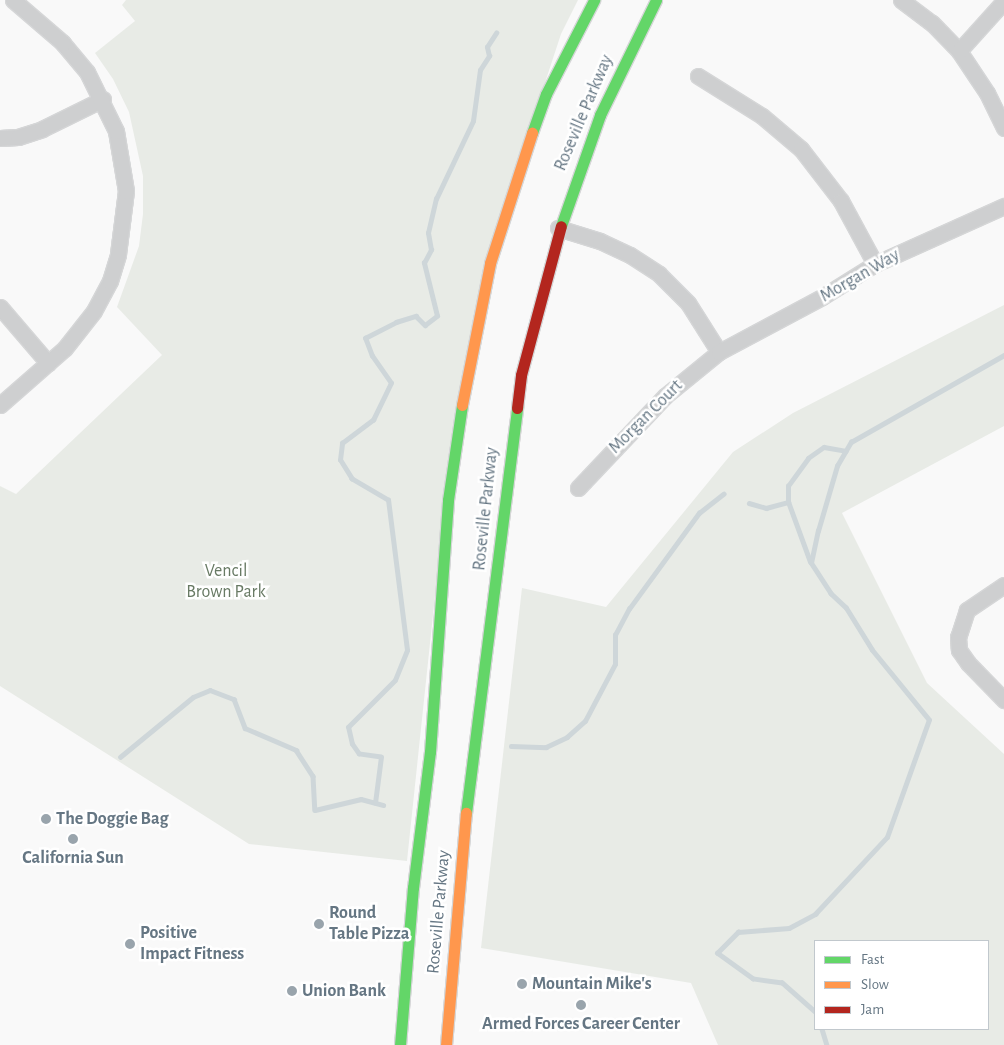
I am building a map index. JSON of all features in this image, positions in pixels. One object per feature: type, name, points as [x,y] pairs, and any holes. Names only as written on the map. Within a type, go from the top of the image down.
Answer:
[{"type":"main road","name":"Roseville Parkway","points":[[400,1045],[412,888],[430,752],[448,500],[465,381],[490,263],[521,165],[546,94],[594,0]]},
{"type":"main road","name":"Roseville Parkway","points":[[446,1045],[470,770],[496,589],[508,462],[521,375],[558,228],[593,131],[656,0]]},
{"type":"street","points":[[0,405],[65,348],[94,311],[110,281],[124,226],[124,164],[116,131],[103,100],[87,72],[63,43],[13,0]]},
{"type":"street","points":[[901,0],[932,23],[959,52],[987,93],[1004,128]]},
{"type":"street","points":[[959,52],[1004,1]]},
{"type":"street","points":[[698,76],[762,116],[801,149],[841,201],[875,264]]},
{"type":"street","points":[[0,138],[42,129],[103,100]]},
{"type":"street","name":"Morgan Way","points":[[719,352],[822,297],[875,264],[1004,206]]},
{"type":"street","points":[[558,228],[600,241],[659,274],[688,303],[719,352]]},
{"type":"street","points":[[0,307],[48,363]]},
{"type":"street","name":"Morgan Court","points":[[578,488],[665,396],[719,352]]},
{"type":"street","points":[[1004,585],[967,610],[958,637],[958,650],[1004,700]]},
{"type":"green space","name":"Vencil Brown Park","points":[[126,0],[578,0],[561,34],[492,244],[448,473],[407,861],[249,844],[0,686],[0,486],[16,494],[162,355],[117,307],[139,246],[143,214],[143,176],[129,112],[113,79],[95,53],[135,21],[122,5]]},
{"type":"green space","points":[[1004,305],[1004,426],[842,513],[927,683],[1004,754],[1004,1045],[718,1045],[691,983],[481,948],[522,588],[606,607],[733,452],[793,413]]},
{"type":"waterway","points":[[375,803],[381,757],[359,754],[352,744],[348,727],[395,680],[407,650],[388,500],[352,479],[340,460],[342,443],[373,420],[391,383],[372,356],[365,338],[396,322],[416,316],[425,325],[437,316],[424,263],[431,250],[428,233],[436,199],[473,121],[480,70],[489,56],[487,47],[496,33]]},
{"type":"waterway","points":[[814,1011],[782,983],[753,979],[717,953],[738,932],[789,928],[815,914],[887,837],[929,720],[872,650],[846,608],[831,594],[811,563],[818,531],[837,466],[851,442],[1004,355]]},
{"type":"waterway","points":[[810,562],[788,502],[788,486],[808,458],[824,447],[846,451]]},
{"type":"waterway","points":[[511,746],[546,747],[567,737],[585,721],[615,664],[615,635],[629,609],[699,513],[723,494]]},
{"type":"waterway","points":[[749,503],[766,508],[788,502]]},
{"type":"waterway","points":[[120,757],[193,697],[210,690],[234,699],[245,728],[296,750],[313,776],[315,810],[361,799],[383,805]]},
{"type":"waterway","points":[[822,1030],[827,1045]]},
{"type":"traffic: fast","points":[[532,133],[546,94],[594,0]]},
{"type":"traffic: fast","points":[[561,226],[600,115],[656,0]]},
{"type":"traffic: fast","points":[[400,1045],[413,888],[430,752],[448,500],[462,405]]},
{"type":"traffic: fast","points":[[466,813],[517,408]]},
{"type":"traffic: slow","points":[[462,405],[490,263],[532,133]]},
{"type":"traffic: slow","points":[[446,1045],[466,813]]},
{"type":"traffic: jam","points":[[517,408],[521,375],[561,226]]},
{"type":"place","name":"The Doggie Bag","points":[[46,819]]},
{"type":"place","name":"California Sun","points":[[73,839]]},
{"type":"place","name":"Round Table Pizza","points":[[319,924]]},
{"type":"place","name":"Positive Impact Fitness","points":[[130,944]]},
{"type":"place","name":"Mountain Mike's","points":[[522,984]]},
{"type":"place","name":"Union Bank","points":[[292,991]]},
{"type":"place","name":"Armed Forces Career Center","points":[[581,1005]]}]
